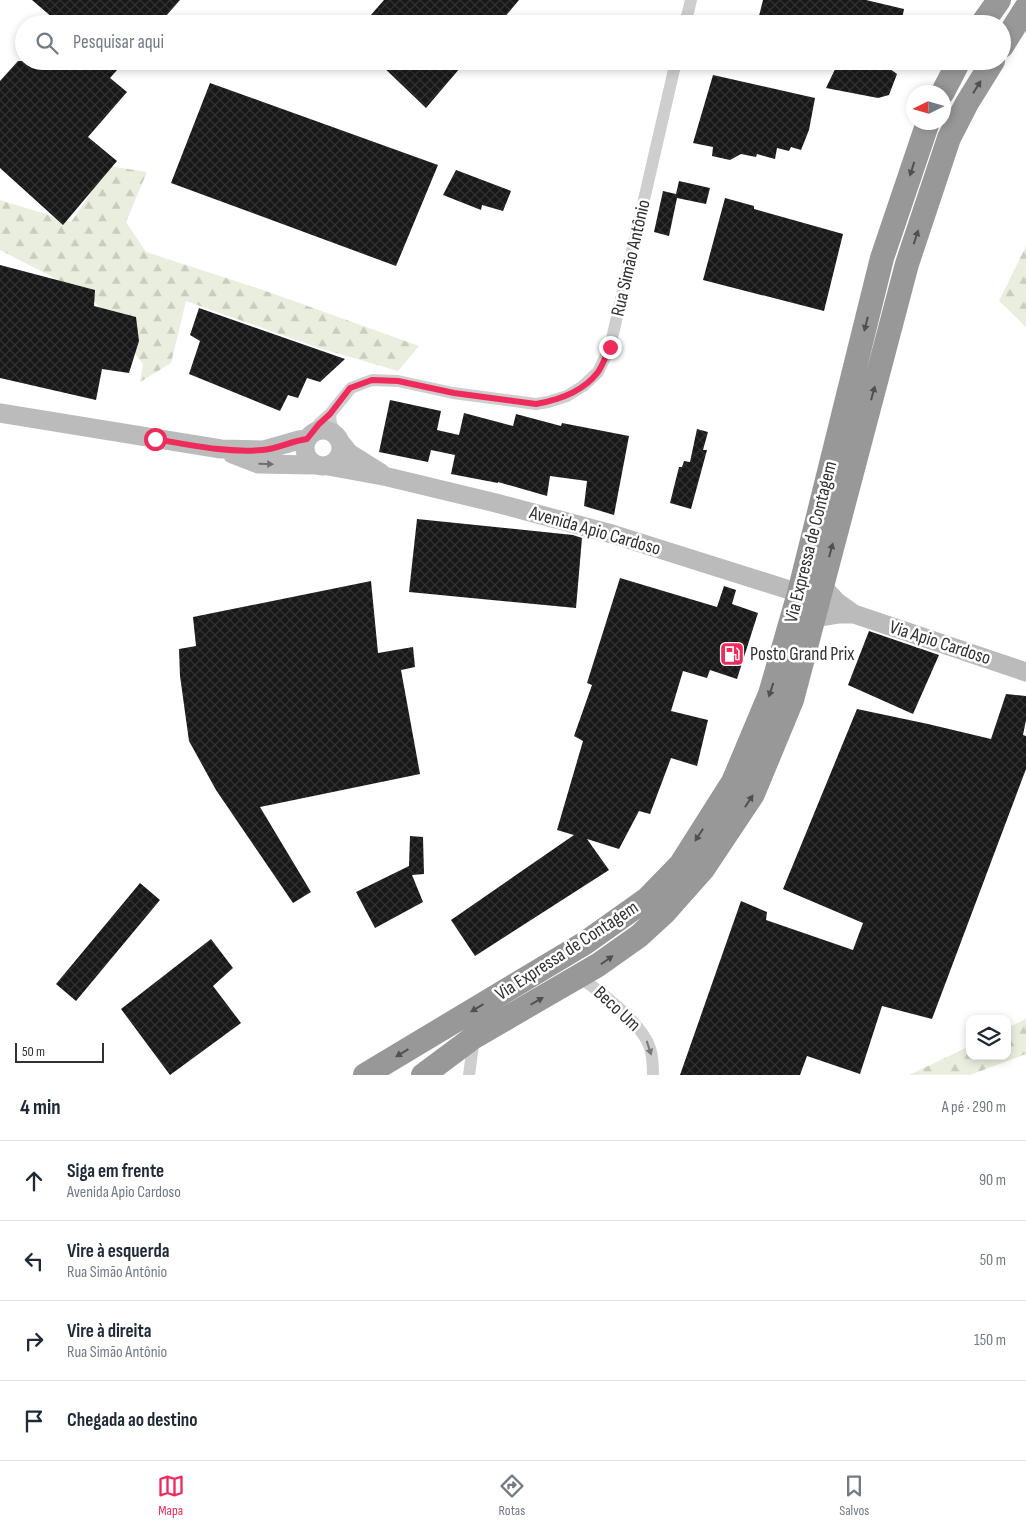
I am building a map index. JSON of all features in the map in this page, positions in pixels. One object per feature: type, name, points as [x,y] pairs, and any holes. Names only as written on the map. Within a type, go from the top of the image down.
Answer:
[{"type":"highway","points":[[988,15],[999,0]]},
{"type":"highway","points":[[1011,32],[1026,8]]},
{"type":"highway","points":[[947,85],[954,70]]},
{"type":"highway","name":"Via Expressa de Contagem","points":[[423,1075],[474,1037],[572,981],[639,936],[664,913],[703,869],[753,794],[792,700],[910,255],[949,138],[967,103],[987,70]]},
{"type":"highway","name":"Via Expressa de Contagem","points":[[365,1075],[586,943],[647,899],[681,864],[734,782],[770,694],[799,593],[882,258],[925,130]]},
{"type":"street","points":[[687,15],[691,0]]},
{"type":"street","name":"Rua Simão Antônio","points":[[309,436],[330,414],[350,388],[372,380],[398,381],[454,393],[536,404],[567,396],[583,386],[598,372],[610,347],[674,70]]},
{"type":"street","name":"Avenida Apio Cardoso","points":[[0,413],[221,450],[264,450],[309,436]]},
{"type":"street","points":[[330,414],[331,424],[339,440],[341,451],[339,458],[334,463],[321,466],[308,460],[305,454],[305,446],[309,436],[318,430],[332,432],[339,440]]},
{"type":"street","name":"Avenida Apio Cardoso","points":[[339,440],[349,453],[388,477]]},
{"type":"street","name":"Avenida Apio Cardoso","points":[[221,450],[258,464],[321,466],[388,477],[505,505],[612,534],[799,593]]},
{"type":"street","name":"Via Apio Cardoso","points":[[822,586],[837,602],[854,614],[1026,672]]},
{"type":"street","name":"Via Apio Cardoso","points":[[813,618],[838,614],[854,614]]},
{"type":"street","name":"Beco Um","points":[[572,981],[594,987],[644,1035],[650,1047],[653,1075]]},
{"type":"street","points":[[469,1075],[474,1037]]},
{"type":"green space","points":[[109,166],[147,172],[126,222],[146,252],[263,290],[419,346],[398,371],[319,348],[186,301],[171,363],[140,382],[143,364],[91,297],[0,250],[0,200],[71,222]]},
{"type":"green space","points":[[1026,246],[1026,327],[999,301]]},
{"type":"green space","points":[[1026,1019],[1026,1054],[1011,1060],[1011,1026]]},
{"type":"green space","points":[[966,1048],[966,1060],[1010,1060],[970,1075],[909,1075]]},
{"type":"building","points":[[32,0],[180,0],[167,15],[50,15]]},
{"type":"building","points":[[384,0],[519,0],[506,15],[371,15]]},
{"type":"building","points":[[763,0],[866,0],[904,9],[903,15],[759,15]]},
{"type":"building","points":[[15,64],[15,70],[117,70],[110,78],[127,92],[88,137],[117,161],[63,225],[0,168],[0,81]]},
{"type":"building","points":[[386,70],[458,70],[426,108]]},
{"type":"building","points":[[835,70],[891,70],[897,74],[889,95],[878,98],[826,88]]},
{"type":"building","points":[[713,75],[815,98],[809,130],[801,150],[791,147],[789,151],[777,148],[775,159],[757,154],[756,157],[741,154],[730,160],[712,156],[713,147],[693,143]]},
{"type":"building","points":[[210,83],[438,165],[396,266],[171,183]]},
{"type":"building","points":[[456,170],[511,191],[503,211],[482,205],[481,210],[443,195]]},
{"type":"building","points":[[679,181],[710,188],[706,204],[677,198],[669,236],[654,232],[663,191],[676,194]]},
{"type":"building","points":[[725,198],[754,206],[754,209],[843,234],[824,311],[703,280]]},
{"type":"building","points":[[0,265],[95,290],[94,306],[136,317],[139,341],[129,373],[102,369],[96,400],[0,378]]},
{"type":"building","points":[[199,308],[345,359],[320,382],[307,378],[298,398],[288,395],[280,411],[189,374],[200,341],[190,335]]},
{"type":"building","points":[[390,400],[441,411],[437,430],[459,435],[464,413],[513,426],[516,414],[561,426],[562,423],[629,436],[614,515],[584,506],[587,481],[550,476],[547,496],[498,482],[451,474],[455,455],[431,450],[428,462],[379,452]]},
{"type":"building","points":[[697,429],[708,432],[703,450],[707,450],[691,509],[670,503],[679,467],[682,467],[684,461],[690,462]]},
{"type":"building","points":[[417,519],[573,535],[582,538],[576,608],[409,592]]},
{"type":"building","points":[[620,578],[717,607],[724,586],[736,590],[732,604],[758,613],[737,679],[710,670],[707,678],[683,671],[671,711],[708,720],[697,766],[671,758],[650,814],[639,811],[619,849],[587,839],[609,870],[475,956],[451,920],[574,835],[557,830],[583,741],[574,736],[592,685],[587,683]]},
{"type":"building","points":[[371,581],[378,653],[413,647],[415,667],[401,670],[420,774],[260,807],[311,892],[293,903],[216,790],[189,741],[180,676],[179,649],[196,646],[193,617]]},
{"type":"building","points":[[869,631],[939,655],[913,714],[848,685]]},
{"type":"building","points":[[1006,694],[1026,696],[1026,720],[1023,735],[1026,736],[1026,769],[932,1019],[882,1006],[860,1074],[807,1056],[800,1075],[680,1075],[741,901],[767,912],[766,920],[853,950],[863,923],[783,889],[857,709],[991,739]]},
{"type":"building","points":[[410,836],[423,837],[424,874],[412,875],[423,902],[375,928],[356,892],[409,866]]},
{"type":"building","points":[[140,883],[160,900],[76,1001],[56,984]]},
{"type":"building","points":[[211,939],[233,968],[213,986],[241,1023],[170,1075],[121,1009]]},
{"type":"place","name":"Posto Grand Prix","points":[[732,654]]},
{"type":"route","points":[[155,439],[221,450],[264,450],[307,439],[350,388],[372,380],[398,381],[454,393],[536,404],[548,402],[567,396],[583,386],[598,372],[610,347]]}]
